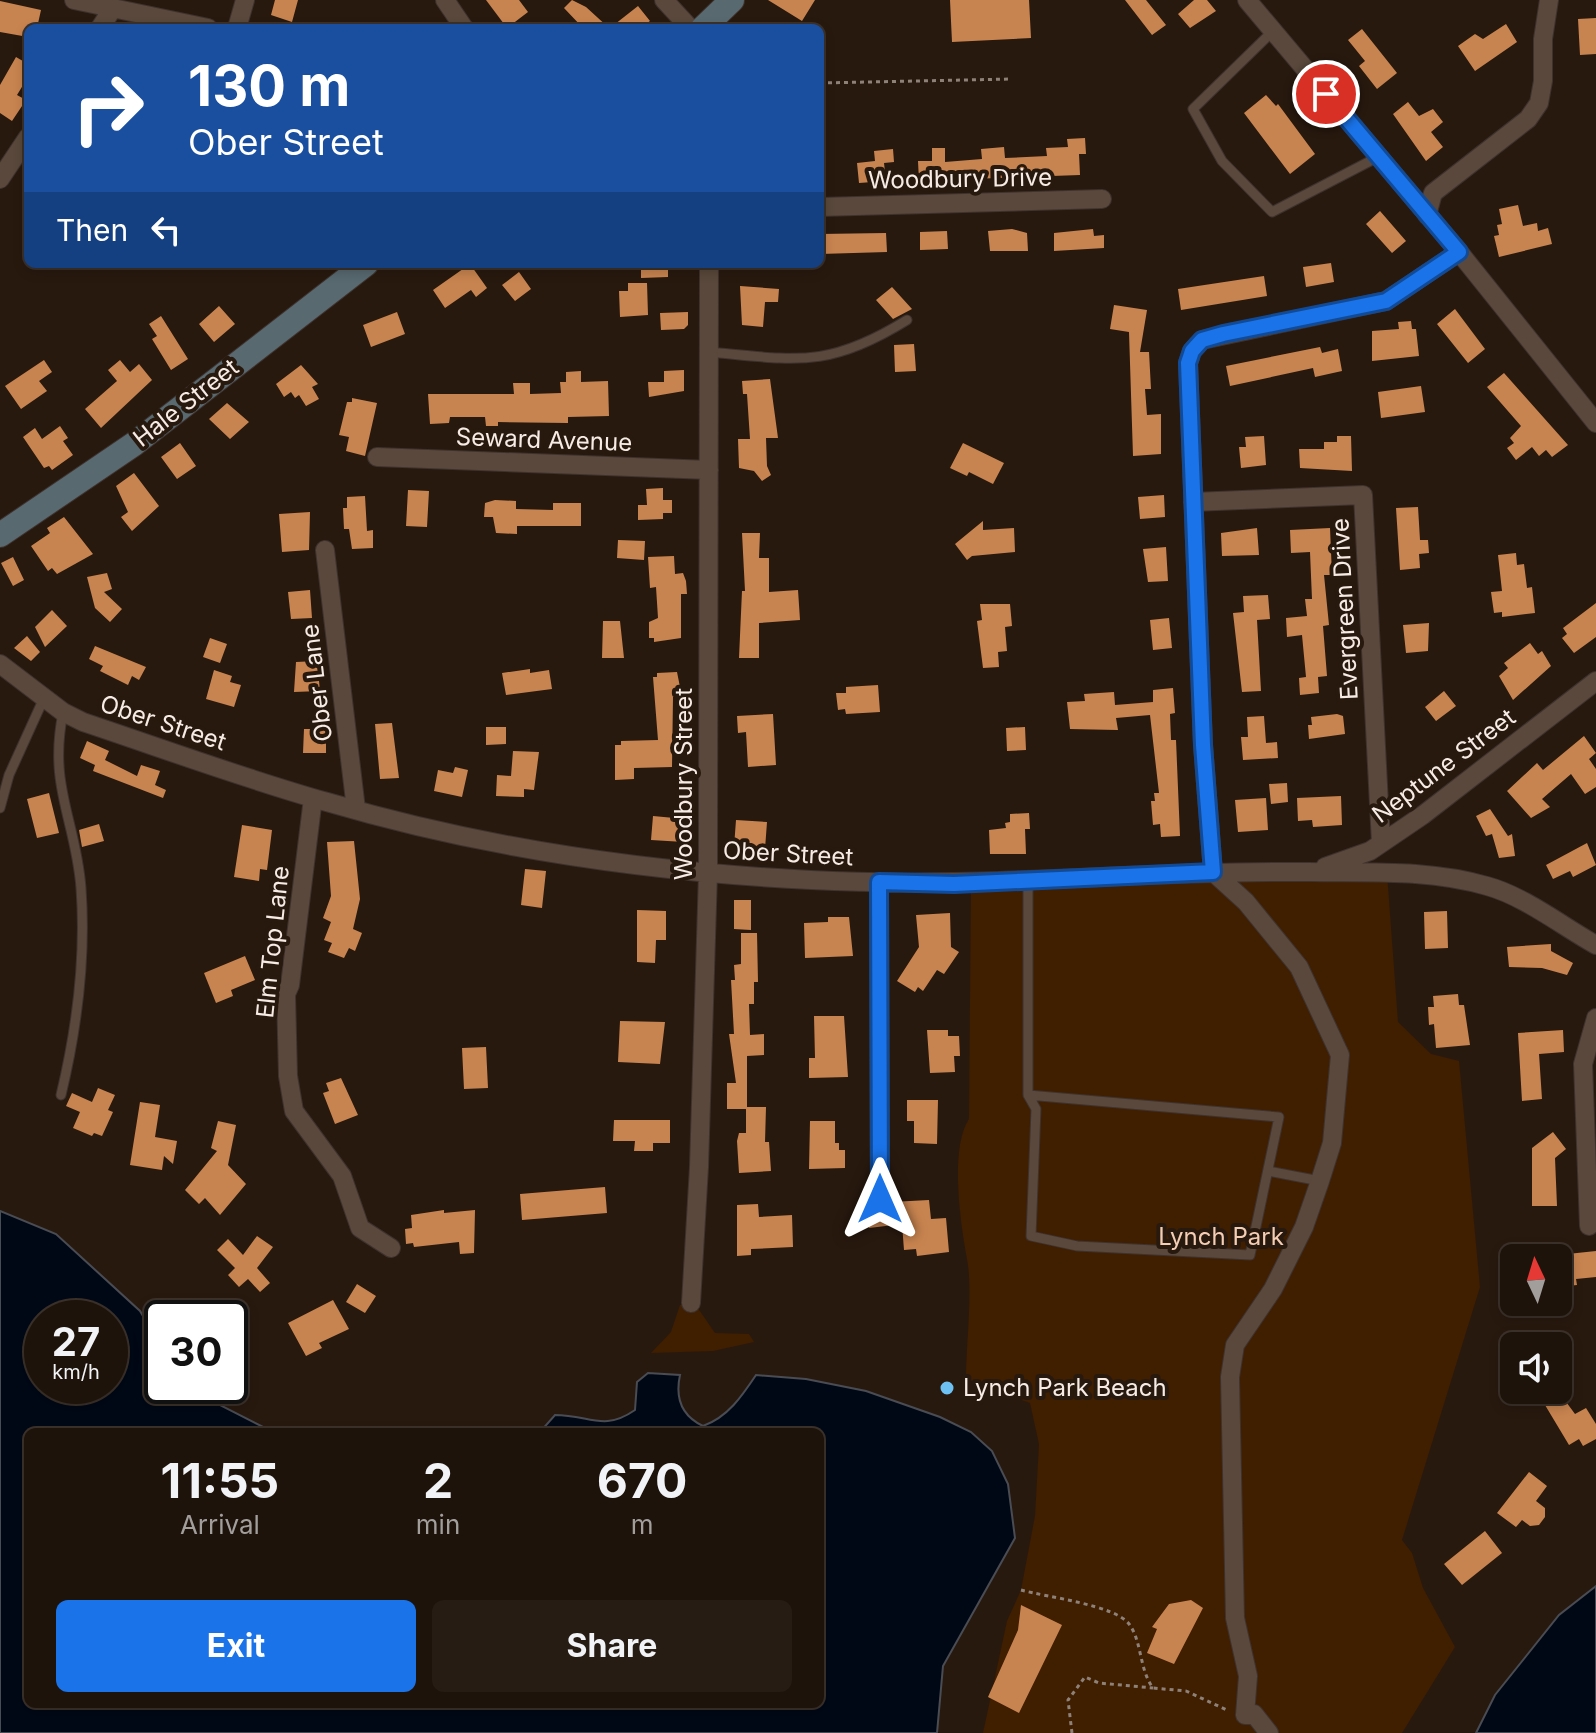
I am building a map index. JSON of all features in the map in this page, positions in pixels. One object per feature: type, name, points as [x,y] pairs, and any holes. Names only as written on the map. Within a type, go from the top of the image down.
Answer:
[{"type":"main road","points":[[707,24],[732,0]]},
{"type":"main road","name":"Hale Street","points":[[0,535],[134,444],[361,268]]},
{"type":"street","points":[[74,0],[189,24]]},
{"type":"street","points":[[238,24],[245,0]]},
{"type":"street","points":[[445,0],[461,24]]},
{"type":"street","points":[[664,0],[686,24]]},
{"type":"street","points":[[1247,0],[1459,252],[1596,423]]},
{"type":"street","points":[[1427,215],[1433,193],[1528,119],[1539,103],[1549,0]]},
{"type":"street","points":[[103,24],[113,8]]},
{"type":"street","points":[[0,179],[24,143]]},
{"type":"street","name":"Woodbury Drive","points":[[824,207],[1102,199]]},
{"type":"street","points":[[1238,1733],[1245,1715],[1248,1676],[1235,1618],[1230,1377],[1235,1345],[1273,1289],[1304,1227],[1320,1181],[1332,1143],[1340,1055],[1299,967],[1246,902],[1213,872],[1188,363],[1192,351],[1202,340],[1386,301],[1459,252]]},
{"type":"street","name":"Woodbury Street","points":[[691,1303],[699,1167],[708,873],[709,268]]},
{"type":"street","name":"Seward Avenue","points":[[377,457],[709,470]]},
{"type":"street","name":"Evergreen Drive","points":[[1193,502],[1363,495],[1381,843]]},
{"type":"street","name":"Ober Lane","points":[[325,550],[356,809]]},
{"type":"street","name":"Ober Street","points":[[0,664],[63,713],[313,798],[534,849],[708,873],[879,882],[1028,880],[1213,872],[1427,875],[1491,887],[1596,945]]},
{"type":"street","name":"Neptune Street","points":[[1311,872],[1381,843],[1593,690]]},
{"type":"street","name":"Elm Top Lane","points":[[313,798],[290,985],[286,994],[288,1076],[294,1111],[342,1176],[360,1228],[391,1248]]},
{"type":"street","points":[[879,882],[880,1199]]},
{"type":"street","points":[[1589,1226],[1583,1064],[1596,1018]]},
{"type":"street","points":[[1245,1715],[1254,1714],[1269,1733]]},
{"type":"lane","points":[[1273,31],[1193,109],[1222,161],[1272,212],[1378,157]]},
{"type":"lane","points":[[709,352],[813,360],[834,356],[907,320]]},
{"type":"lane","points":[[0,808],[9,775],[44,698]]},
{"type":"lane","points":[[61,1095],[73,1047],[82,937],[81,886],[59,787],[58,760],[63,713]]},
{"type":"lane","points":[[1028,880],[1028,1095],[1036,1109],[1031,1236],[1077,1246],[1250,1255],[1279,1117],[1028,1095]]},
{"type":"lane","points":[[1268,1171],[1320,1181]]},
{"type":"path","points":[[824,83],[1010,79]]},
{"type":"path","points":[[1021,1590],[1112,1611],[1129,1624],[1145,1678],[1153,1688]]},
{"type":"path","points":[[1072,1733],[1068,1700],[1085,1677],[1099,1683],[1186,1691],[1224,1710],[1245,1715]]},
{"type":"green space","name":"Lynch Park","points":[[1387,873],[1398,1022],[1431,1054],[1459,1061],[1480,1287],[1402,1540],[1412,1553],[1423,1588],[1455,1647],[1402,1733],[983,1733],[1007,1621],[1021,1590],[1035,1516],[1039,1444],[1030,1403],[966,1379],[969,1272],[958,1168],[959,1149],[969,1119],[971,883]]},
{"type":"green space","points":[[695,1304],[715,1333],[749,1334],[754,1342],[713,1351],[651,1353],[671,1332],[680,1305]]},
{"type":"shaded area","points":[[0,1211],[56,1234],[128,1300],[140,1311],[144,1318],[144,1404],[218,1404],[265,1428],[24,1428],[24,1708],[824,1708],[824,1428],[544,1428],[555,1415],[596,1421],[624,1417],[635,1410],[637,1382],[648,1373],[680,1375],[680,1399],[685,1412],[703,1426],[727,1411],[756,1375],[806,1379],[866,1391],[940,1417],[971,1432],[992,1451],[1008,1484],[1015,1538],[943,1666],[937,1733],[0,1733]]},
{"type":"shaded area","points":[[1596,1586],[1596,1733],[1476,1733],[1495,1695],[1559,1615]]},
{"type":"building","points":[[275,0],[298,0],[292,22],[271,15]]},
{"type":"building","points":[[486,0],[519,0],[528,12],[512,24],[504,24]]},
{"type":"building","points":[[572,0],[586,7],[605,24],[579,24],[564,8]]},
{"type":"building","points":[[768,0],[815,0],[802,21]]},
{"type":"building","points":[[950,0],[1029,0],[1031,38],[952,42]]},
{"type":"building","points":[[1125,0],[1146,0],[1166,25],[1152,35]]},
{"type":"building","points":[[1194,0],[1207,0],[1216,11],[1190,28],[1178,14]]},
{"type":"building","points":[[0,1],[41,10],[38,24],[24,24],[24,36],[0,32]]},
{"type":"building","points":[[638,6],[650,21],[646,24],[615,24]]},
{"type":"building","points":[[1596,18],[1596,54],[1580,55],[1578,19]]},
{"type":"building","points":[[1506,24],[1517,42],[1475,71],[1458,46],[1475,34],[1483,39]]},
{"type":"building","points":[[1362,29],[1397,73],[1377,89],[1359,66],[1365,61],[1348,40]]},
{"type":"building","points":[[16,57],[24,62],[24,84],[17,95],[24,99],[24,103],[12,121],[0,113],[0,85]]},
{"type":"building","points":[[1266,95],[1276,106],[1278,104],[1315,154],[1290,174],[1244,113]]},
{"type":"building","points":[[1408,102],[1419,116],[1433,109],[1443,122],[1431,132],[1443,147],[1426,161],[1393,114]]},
{"type":"building","points":[[1085,138],[1086,154],[1079,154],[1080,175],[945,180],[945,184],[926,185],[926,180],[919,181],[918,161],[932,161],[932,148],[945,148],[945,162],[982,159],[981,149],[1004,147],[1005,158],[1047,156],[1046,148],[1068,147],[1067,139]]},
{"type":"building","points":[[893,149],[894,162],[884,163],[886,181],[859,183],[857,163],[875,161],[874,151]]},
{"type":"building","points":[[1518,205],[1523,226],[1537,223],[1538,231],[1548,228],[1552,244],[1499,257],[1494,236],[1499,235],[1497,225],[1502,224],[1499,209]]},
{"type":"building","points":[[1380,211],[1406,241],[1392,253],[1366,224]]},
{"type":"building","points":[[1012,229],[1027,233],[1028,251],[990,251],[988,231]]},
{"type":"building","points":[[1093,229],[1094,236],[1104,235],[1104,248],[1054,251],[1054,233]]},
{"type":"building","points":[[947,231],[948,249],[920,250],[920,232]]},
{"type":"building","points":[[886,233],[887,252],[824,254],[824,234]]},
{"type":"building","points":[[1331,263],[1334,282],[1306,287],[1303,267]]},
{"type":"building","points":[[464,268],[473,268],[487,288],[476,297],[471,290],[445,308],[433,290]]},
{"type":"building","points":[[641,268],[668,268],[668,277],[641,278]]},
{"type":"building","points":[[519,272],[531,289],[515,301],[502,285]]},
{"type":"building","points":[[1264,276],[1267,296],[1181,310],[1178,289]]},
{"type":"building","points":[[628,283],[647,283],[648,315],[620,317],[619,291],[628,291]]},
{"type":"building","points":[[740,286],[779,289],[778,302],[765,302],[763,327],[742,325]]},
{"type":"building","points":[[892,287],[912,309],[893,319],[876,300]]},
{"type":"building","points":[[1114,305],[1147,310],[1140,352],[1149,352],[1151,389],[1145,389],[1147,415],[1161,414],[1161,454],[1133,456],[1129,332],[1110,329]]},
{"type":"building","points":[[219,306],[235,324],[214,342],[199,324]]},
{"type":"building","points":[[1455,309],[1485,349],[1468,363],[1437,324]]},
{"type":"building","points":[[397,312],[405,334],[371,347],[363,325]]},
{"type":"building","points":[[688,312],[688,325],[684,329],[661,330],[660,313]]},
{"type":"building","points":[[161,316],[188,359],[171,370],[152,339],[157,336],[149,324]]},
{"type":"building","points":[[1411,321],[1412,329],[1416,329],[1419,356],[1372,361],[1372,331],[1399,329],[1398,322]]},
{"type":"building","points":[[914,344],[916,371],[895,372],[894,345]]},
{"type":"building","points":[[1320,347],[1322,353],[1338,349],[1342,371],[1315,377],[1313,368],[1230,386],[1226,366]]},
{"type":"building","points":[[44,360],[52,372],[39,381],[47,391],[21,409],[5,386]]},
{"type":"building","points":[[120,360],[130,372],[139,364],[152,380],[101,428],[85,409],[117,381],[108,370]]},
{"type":"building","points":[[301,365],[318,384],[312,387],[319,399],[306,406],[299,395],[295,398],[291,392],[284,397],[276,384]]},
{"type":"building","points":[[684,370],[684,391],[649,397],[648,382],[664,382],[664,371]]},
{"type":"building","points":[[581,371],[581,382],[608,381],[609,416],[568,417],[568,423],[498,422],[498,426],[486,426],[485,417],[450,417],[449,423],[430,424],[428,394],[514,394],[513,383],[530,383],[530,394],[561,393],[560,382],[566,382],[566,372]]},
{"type":"building","points":[[1504,373],[1568,445],[1552,457],[1546,450],[1539,456],[1532,447],[1516,460],[1507,448],[1514,443],[1510,438],[1521,426],[1487,387]]},
{"type":"building","points":[[770,379],[778,438],[766,438],[767,466],[771,475],[762,481],[754,471],[739,468],[738,439],[750,439],[747,394],[743,394],[742,381]]},
{"type":"building","points":[[1421,386],[1425,412],[1381,418],[1378,392]]},
{"type":"building","points":[[352,398],[377,403],[365,456],[346,451],[349,437],[339,435],[347,402],[352,402]]},
{"type":"building","points":[[227,403],[249,422],[230,439],[209,419]]},
{"type":"building","points":[[60,426],[68,438],[63,441],[73,455],[52,470],[49,466],[44,468],[23,437],[35,428],[42,439]]},
{"type":"building","points":[[1264,436],[1266,465],[1241,468],[1239,447],[1246,447],[1245,437]]},
{"type":"building","points":[[1337,436],[1351,436],[1352,471],[1300,468],[1299,449],[1324,449],[1324,442],[1337,442]]},
{"type":"building","points":[[180,443],[196,466],[177,479],[161,457]]},
{"type":"building","points":[[963,443],[1004,463],[993,484],[969,472],[967,476],[950,468]]},
{"type":"building","points":[[134,473],[159,506],[132,531],[121,517],[128,512],[116,486]]},
{"type":"building","points":[[663,488],[663,500],[672,500],[672,513],[663,513],[663,519],[638,520],[638,505],[647,505],[646,489]]},
{"type":"building","points":[[408,490],[429,491],[427,527],[406,526]]},
{"type":"building","points":[[1164,495],[1165,517],[1140,519],[1138,497]]},
{"type":"building","points":[[365,496],[367,531],[373,530],[373,548],[352,549],[349,529],[344,529],[343,508],[347,508],[347,497]]},
{"type":"building","points":[[516,501],[516,509],[553,510],[553,503],[581,503],[581,526],[517,526],[517,534],[496,533],[493,517],[484,517],[485,503]]},
{"type":"building","points":[[1418,507],[1420,540],[1428,540],[1429,553],[1419,554],[1420,568],[1400,570],[1396,508]]},
{"type":"building","points":[[310,512],[309,550],[282,552],[279,514]]},
{"type":"building","points":[[64,517],[93,554],[57,574],[52,568],[48,571],[31,546],[50,533],[47,528]]},
{"type":"building","points":[[983,521],[983,530],[1014,528],[1015,552],[972,556],[967,560],[955,544]]},
{"type":"building","points":[[1257,528],[1259,555],[1222,556],[1221,533]]},
{"type":"building","points":[[1330,528],[1332,575],[1324,575],[1329,625],[1323,626],[1327,676],[1318,677],[1319,693],[1300,695],[1299,678],[1306,677],[1302,635],[1287,637],[1286,618],[1307,616],[1305,599],[1312,599],[1310,552],[1291,553],[1290,530]]},
{"type":"building","points":[[742,533],[760,533],[759,558],[769,558],[769,592],[798,590],[800,620],[759,623],[759,658],[739,658],[742,591],[745,591]]},
{"type":"building","points":[[618,540],[645,541],[644,560],[617,558]]},
{"type":"building","points":[[1166,547],[1168,581],[1148,582],[1143,549]]},
{"type":"building","points":[[1516,553],[1517,565],[1524,564],[1527,588],[1532,587],[1535,613],[1502,617],[1502,612],[1494,613],[1491,592],[1502,591],[1498,555]]},
{"type":"building","points":[[674,556],[675,574],[683,573],[686,581],[687,594],[681,594],[681,638],[654,642],[654,638],[649,638],[649,622],[658,618],[656,587],[650,588],[648,557]]},
{"type":"building","points":[[13,557],[24,580],[13,586],[1,563]]},
{"type":"building","points":[[107,573],[112,589],[104,592],[122,609],[110,622],[95,608],[87,577]]},
{"type":"building","points":[[310,590],[312,618],[291,619],[288,592]]},
{"type":"building","points":[[1268,595],[1270,619],[1257,620],[1261,691],[1242,692],[1233,613],[1244,612],[1243,596]]},
{"type":"building","points":[[1596,603],[1596,637],[1574,653],[1562,638],[1567,634],[1563,628]]},
{"type":"building","points":[[980,604],[1010,604],[1012,626],[1005,627],[1007,651],[998,652],[999,667],[983,668],[977,621],[982,620]]},
{"type":"building","points":[[52,610],[67,626],[45,647],[35,627]]},
{"type":"building","points":[[1169,618],[1172,648],[1153,650],[1150,620]]},
{"type":"building","points":[[603,621],[620,621],[624,658],[602,658]]},
{"type":"building","points":[[1429,623],[1428,651],[1406,653],[1403,625]]},
{"type":"building","points":[[27,636],[40,652],[31,661],[14,648]]},
{"type":"building","points":[[210,638],[227,644],[220,663],[203,657]]},
{"type":"building","points":[[1530,643],[1538,654],[1542,651],[1551,666],[1513,700],[1499,676],[1508,668],[1504,663]]},
{"type":"building","points":[[95,646],[146,667],[139,680],[132,676],[128,685],[100,671],[103,666],[89,659]]},
{"type":"building","points":[[317,661],[320,691],[294,692],[296,662]]},
{"type":"building","points":[[530,669],[530,673],[549,670],[552,689],[506,695],[502,673]]},
{"type":"building","points":[[214,670],[232,676],[230,682],[241,685],[234,707],[206,699]]},
{"type":"building","points":[[677,672],[682,697],[673,697],[672,767],[634,768],[634,779],[615,780],[615,745],[621,745],[621,741],[658,740],[653,677],[657,677],[657,673]]},
{"type":"building","points":[[878,685],[880,712],[846,714],[845,709],[838,710],[836,693],[846,693],[846,687]]},
{"type":"building","points":[[1173,688],[1175,713],[1170,714],[1171,740],[1176,740],[1180,836],[1161,837],[1160,824],[1153,825],[1151,801],[1155,801],[1154,793],[1159,793],[1150,715],[1116,718],[1118,730],[1070,729],[1067,702],[1085,701],[1084,694],[1114,692],[1115,705],[1153,702],[1153,690]]},
{"type":"building","points":[[1444,691],[1456,706],[1436,721],[1425,707]]},
{"type":"building","points":[[773,714],[776,765],[748,767],[746,732],[738,733],[737,716]]},
{"type":"building","points":[[1264,716],[1266,743],[1277,742],[1278,758],[1243,760],[1241,737],[1248,737],[1247,717]]},
{"type":"building","points":[[1343,716],[1345,734],[1309,739],[1311,717]]},
{"type":"building","points":[[392,723],[399,778],[380,779],[375,724]]},
{"type":"building","points":[[486,727],[506,727],[506,744],[486,745]]},
{"type":"building","points":[[1025,727],[1026,750],[1007,751],[1006,728]]},
{"type":"building","points":[[304,729],[326,729],[326,753],[303,753]]},
{"type":"building","points":[[1584,736],[1596,753],[1589,759],[1596,769],[1596,787],[1585,794],[1571,774],[1542,799],[1550,807],[1531,818],[1507,791],[1537,763],[1543,770]]},
{"type":"building","points":[[87,741],[109,751],[105,760],[137,776],[141,765],[160,771],[155,785],[166,790],[163,798],[93,771],[95,765],[80,758]]},
{"type":"building","points":[[513,751],[539,752],[534,790],[524,789],[524,797],[496,796],[497,775],[511,776]]},
{"type":"building","points":[[455,767],[468,770],[462,797],[434,791],[438,770],[453,773]]},
{"type":"building","points":[[1287,783],[1288,802],[1271,804],[1269,784]]},
{"type":"building","points":[[49,793],[59,833],[37,838],[27,799]]},
{"type":"building","points":[[1341,796],[1342,825],[1313,827],[1312,820],[1298,821],[1297,798]]},
{"type":"building","points":[[1266,798],[1268,830],[1238,832],[1235,800]]},
{"type":"building","points":[[1490,809],[1508,836],[1512,834],[1515,856],[1499,858],[1492,834],[1486,836],[1476,816]]},
{"type":"building","points":[[1029,813],[1030,829],[1025,829],[1026,854],[990,854],[989,830],[1006,828],[1010,814]]},
{"type":"building","points":[[653,816],[685,819],[684,842],[651,840]]},
{"type":"building","points":[[736,820],[767,822],[765,849],[734,847]]},
{"type":"building","points":[[99,824],[104,841],[82,847],[79,830]]},
{"type":"building","points":[[242,825],[272,830],[267,870],[260,869],[259,881],[234,877]]},
{"type":"building","points":[[354,841],[360,899],[353,929],[362,933],[355,951],[349,948],[344,958],[328,952],[332,943],[324,940],[331,922],[323,918],[331,896],[327,842]]},
{"type":"building","points":[[1587,843],[1596,865],[1573,877],[1570,871],[1553,879],[1546,865]]},
{"type":"building","points":[[525,869],[546,871],[542,908],[521,905]]},
{"type":"building","points":[[734,900],[751,900],[751,930],[734,929]]},
{"type":"building","points":[[637,910],[666,911],[666,940],[656,940],[655,963],[637,962]]},
{"type":"building","points":[[1447,911],[1448,948],[1425,949],[1424,912]]},
{"type":"building","points":[[950,913],[951,947],[959,952],[944,974],[937,970],[923,991],[918,987],[915,992],[897,981],[919,947],[916,915]]},
{"type":"building","points":[[828,917],[849,917],[853,956],[805,958],[804,923],[828,922]]},
{"type":"building","points":[[741,933],[757,933],[758,982],[754,982],[754,1004],[749,1004],[750,1035],[764,1034],[764,1055],[747,1056],[747,1107],[766,1107],[765,1142],[769,1142],[771,1171],[739,1173],[737,1141],[739,1133],[746,1133],[746,1109],[727,1109],[727,1083],[736,1083],[729,1034],[734,1034],[731,980],[735,980],[734,965],[741,964]]},
{"type":"building","points":[[1551,944],[1551,951],[1573,963],[1567,975],[1542,968],[1509,967],[1507,947]]},
{"type":"building","points":[[245,956],[255,980],[231,990],[233,996],[216,1003],[204,973]]},
{"type":"building","points":[[1458,994],[1459,1005],[1464,1005],[1470,1045],[1436,1048],[1434,1024],[1429,1025],[1428,1007],[1434,1007],[1433,996]]},
{"type":"building","points":[[814,1016],[844,1016],[848,1077],[809,1078],[809,1058],[815,1058]]},
{"type":"building","points":[[620,1021],[665,1022],[660,1064],[618,1062]]},
{"type":"building","points":[[927,1030],[948,1030],[948,1036],[959,1036],[960,1056],[954,1056],[955,1072],[930,1073]]},
{"type":"building","points":[[1563,1030],[1564,1052],[1539,1054],[1542,1099],[1522,1101],[1518,1033]]},
{"type":"building","points":[[486,1047],[488,1088],[464,1089],[462,1048]]},
{"type":"building","points":[[341,1078],[358,1115],[335,1124],[323,1093],[329,1091],[326,1083]]},
{"type":"building","points":[[98,1088],[115,1095],[108,1110],[113,1112],[102,1136],[94,1133],[92,1136],[73,1128],[80,1112],[66,1106],[72,1093],[92,1102]]},
{"type":"building","points":[[907,1100],[938,1100],[937,1144],[914,1143],[914,1121],[907,1121]]},
{"type":"building","points":[[140,1102],[160,1105],[155,1137],[177,1141],[173,1164],[164,1156],[162,1170],[130,1165]]},
{"type":"building","points":[[614,1120],[670,1120],[670,1143],[653,1143],[653,1151],[634,1151],[635,1141],[613,1141]]},
{"type":"building","points":[[218,1121],[236,1125],[228,1165],[246,1184],[220,1215],[205,1198],[199,1204],[185,1190],[217,1151],[211,1148]]},
{"type":"building","points":[[810,1121],[835,1121],[835,1143],[839,1143],[839,1150],[845,1150],[845,1168],[809,1169]]},
{"type":"building","points":[[1553,1132],[1566,1149],[1555,1158],[1557,1206],[1532,1206],[1532,1148]]},
{"type":"building","points":[[605,1187],[607,1213],[522,1220],[520,1194]]},
{"type":"building","points":[[929,1200],[931,1219],[946,1218],[949,1252],[917,1256],[916,1249],[904,1250],[902,1224],[869,1228],[867,1213],[885,1210],[891,1202]]},
{"type":"building","points":[[758,1204],[759,1217],[792,1215],[793,1247],[751,1249],[751,1255],[737,1256],[737,1205]]},
{"type":"building","points":[[444,1210],[444,1213],[475,1210],[474,1253],[460,1254],[459,1242],[414,1247],[413,1243],[406,1244],[405,1229],[412,1228],[411,1215]]},
{"type":"building","points":[[257,1236],[273,1247],[257,1268],[270,1283],[260,1292],[248,1279],[239,1287],[228,1275],[235,1268],[217,1250],[228,1239],[243,1255]]},
{"type":"building","points":[[1596,1251],[1596,1277],[1576,1279],[1577,1285],[1572,1286],[1572,1254]]},
{"type":"building","points":[[357,1284],[376,1296],[365,1313],[346,1302]]},
{"type":"building","points":[[333,1300],[349,1329],[319,1343],[322,1348],[306,1356],[288,1323]]},
{"type":"building","points":[[1568,1404],[1575,1414],[1586,1408],[1596,1424],[1596,1439],[1583,1446],[1579,1439],[1569,1445],[1545,1405]]},
{"type":"building","points":[[1529,1472],[1547,1486],[1536,1501],[1545,1508],[1545,1517],[1539,1525],[1530,1526],[1522,1520],[1516,1527],[1497,1513]]},
{"type":"building","points":[[1485,1531],[1502,1553],[1462,1585],[1444,1564]]},
{"type":"building","points":[[1191,1600],[1203,1608],[1174,1664],[1147,1653],[1157,1629],[1152,1627],[1169,1604]]},
{"type":"building","points":[[1021,1605],[1062,1625],[1019,1713],[988,1697],[1018,1630]]},
{"type":"place","name":"Lynch Park Beach","points":[[947,1388]]},
{"type":"route","points":[[880,1199],[879,882],[954,884],[1213,872],[1203,745],[1188,382],[1188,363],[1192,351],[1202,340],[1223,334],[1386,301],[1459,252],[1326,94]]}]
